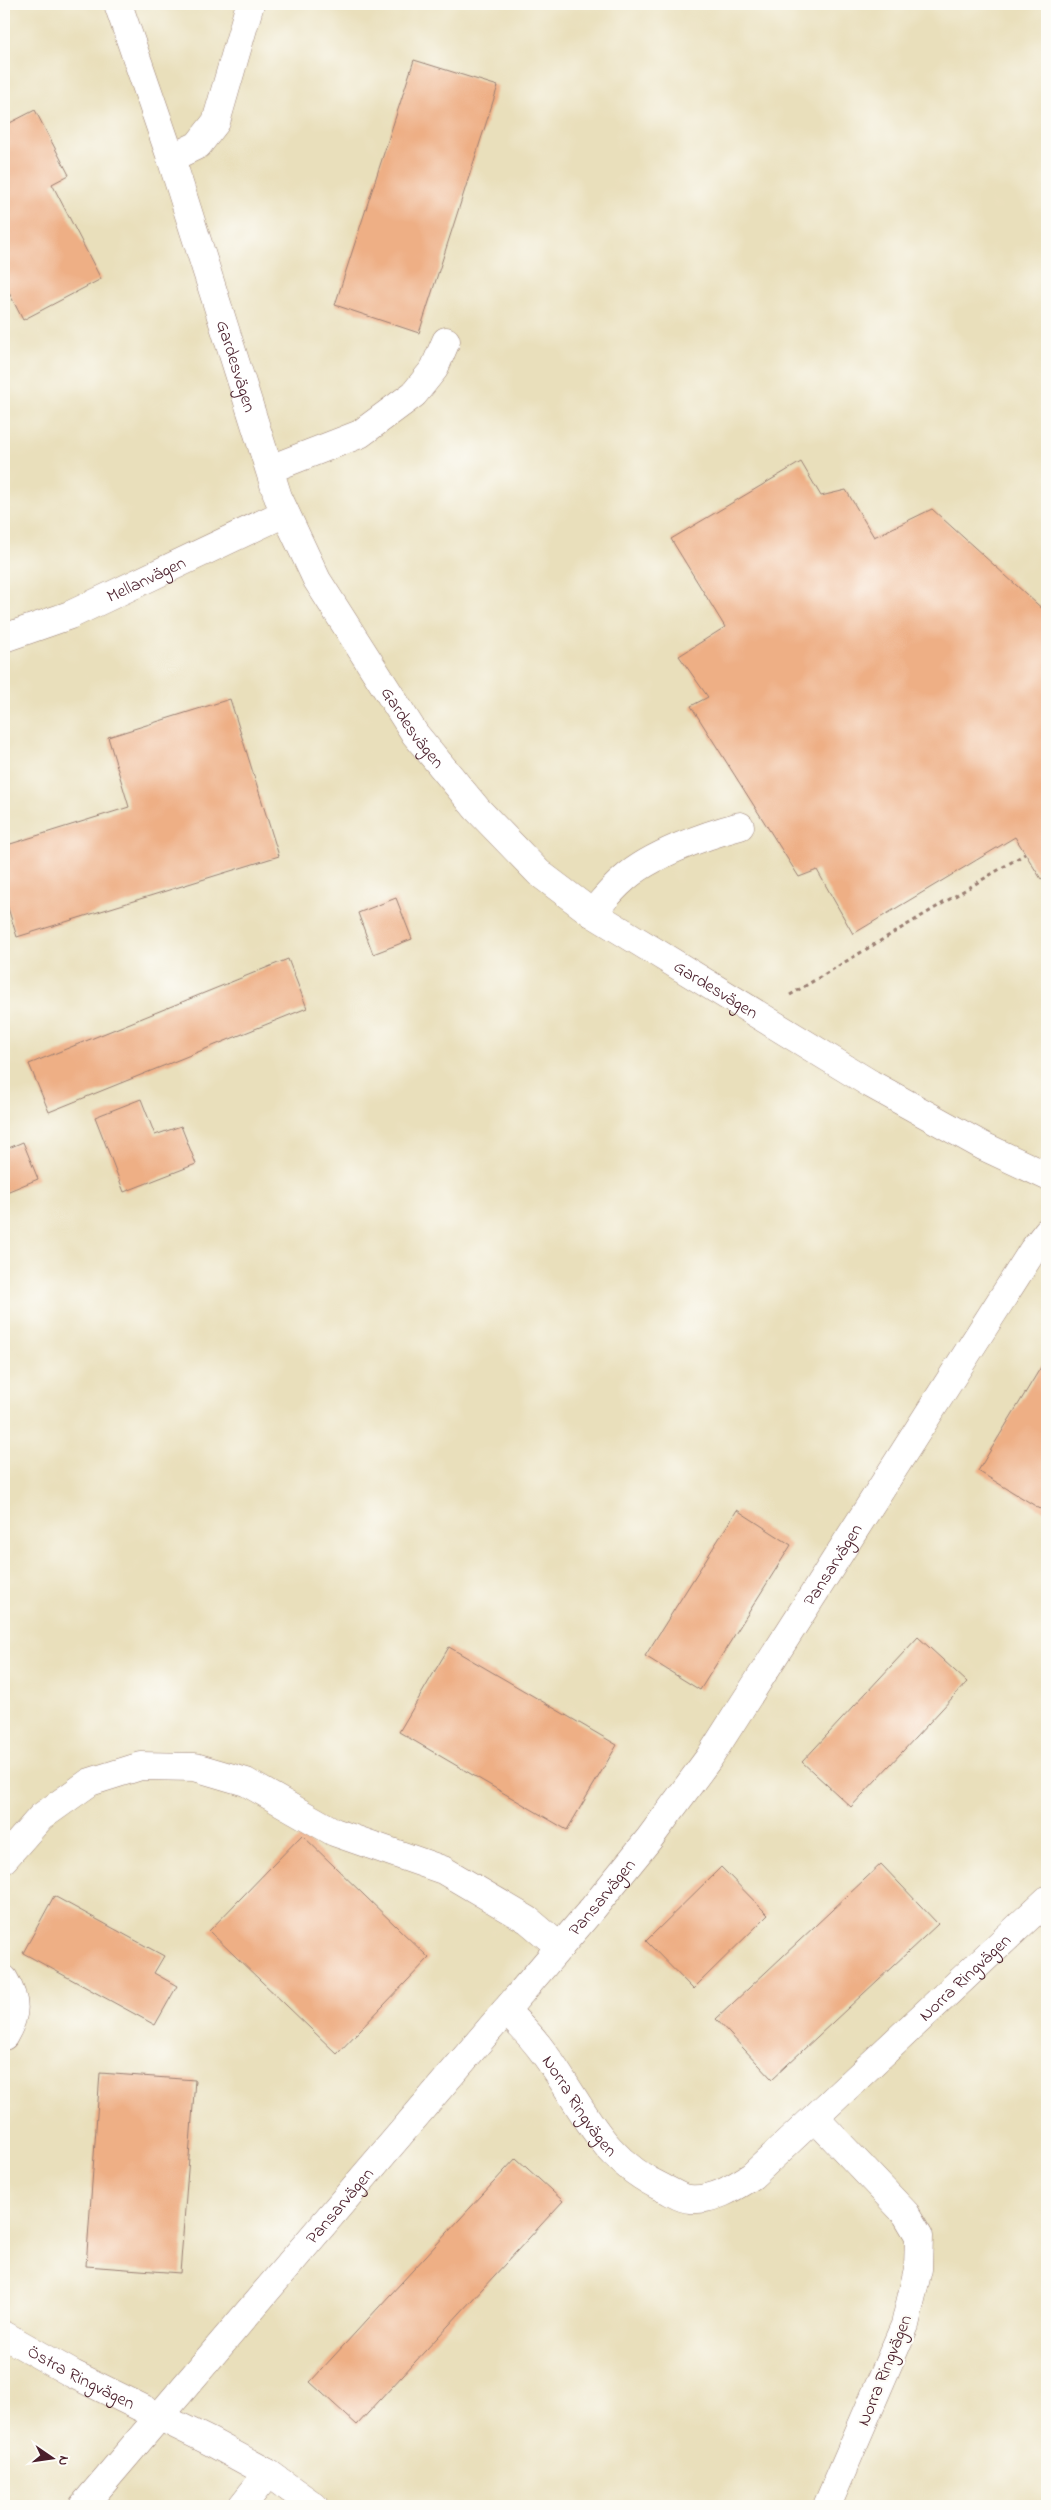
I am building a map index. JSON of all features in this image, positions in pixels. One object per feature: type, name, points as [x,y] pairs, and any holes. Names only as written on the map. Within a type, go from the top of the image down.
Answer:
[{"type":"lane","name":"Gardesvägen","points":[[118,4],[171,158],[270,469],[286,513],[317,580],[415,734],[477,809],[532,866],[592,913],[870,1084],[983,1146],[1047,1176]]},
{"type":"lane","points":[[171,158],[198,146],[216,122],[250,4]]},
{"type":"lane","points":[[270,469],[360,434],[414,394],[434,369],[446,341]]},
{"type":"lane","name":"Mellanvägen","points":[[4,638],[70,615],[286,513]]},
{"type":"lane","points":[[592,913],[625,878],[658,858],[712,834],[740,826]]},
{"type":"lane","name":"Pansarvägen","points":[[82,2506],[560,1947],[649,1839],[709,1758],[1033,1250],[1047,1232]]},
{"type":"lane","points":[[4,1859],[41,1817],[90,1782],[141,1766],[195,1767],[246,1782],[334,1832],[443,1870],[528,1920],[560,1947]]},
{"type":"lane","name":"Norra Ringvägen","points":[[505,2011],[529,2033],[548,2057],[571,2097],[606,2146],[646,2180],[688,2200],[723,2194],[752,2176],[1047,1900]]},
{"type":"lane","points":[[4,1980],[12,1993],[14,2019],[4,2036]]},
{"type":"lane","name":"Norra Ringvägen","points":[[815,2118],[906,2214],[919,2236],[918,2269],[905,2325],[827,2506]]},
{"type":"lane","name":"Östra Ringvägen","points":[[4,2335],[73,2374],[268,2473],[314,2506]]},
{"type":"lane","points":[[242,2506],[268,2473]]},
{"type":"path","points":[[1043,4],[1047,51]]},
{"type":"path","points":[[758,1015],[1025,854]]},
{"type":"building","points":[[414,60],[498,86],[419,333],[335,305]]},
{"type":"building","points":[[35,110],[69,175],[52,184],[101,279],[23,320],[4,283],[4,181],[10,177],[4,165],[4,126]]},
{"type":"building","points":[[801,462],[821,496],[846,490],[874,537],[932,509],[1047,613],[1047,875],[1041,879],[1015,837],[853,934],[817,870],[799,877],[691,706],[708,697],[679,656],[725,627],[671,539]]},
{"type":"building","points":[[230,699],[279,856],[17,937],[4,895],[4,846],[129,807],[108,737]]},
{"type":"building","points":[[396,898],[412,939],[373,954],[358,913]]},
{"type":"building","points":[[288,959],[307,1008],[49,1112],[29,1064]]},
{"type":"building","points":[[141,1099],[155,1135],[181,1126],[196,1164],[124,1192],[95,1117]]},
{"type":"building","points":[[23,1142],[38,1179],[4,1193],[4,1150]]},
{"type":"building","points":[[1047,1357],[1047,1513],[978,1471]]},
{"type":"building","points":[[737,1510],[791,1545],[700,1690],[645,1656]]},
{"type":"building","points":[[918,1637],[967,1682],[851,1807],[802,1762]]},
{"type":"building","points":[[449,1647],[617,1745],[567,1830],[399,1732]]},
{"type":"building","points":[[302,1835],[429,1958],[337,2054],[209,1931]]},
{"type":"building","points":[[881,1864],[938,1924],[772,2079],[716,2019]]},
{"type":"building","points":[[721,1867],[768,1915],[693,1989],[646,1941]]},
{"type":"building","points":[[54,1896],[164,1956],[154,1973],[177,1986],[155,2025],[23,1953]]},
{"type":"building","points":[[100,2073],[195,2080],[180,2273],[86,2266]]},
{"type":"building","points":[[516,2158],[563,2201],[357,2425],[310,2382]]}]
